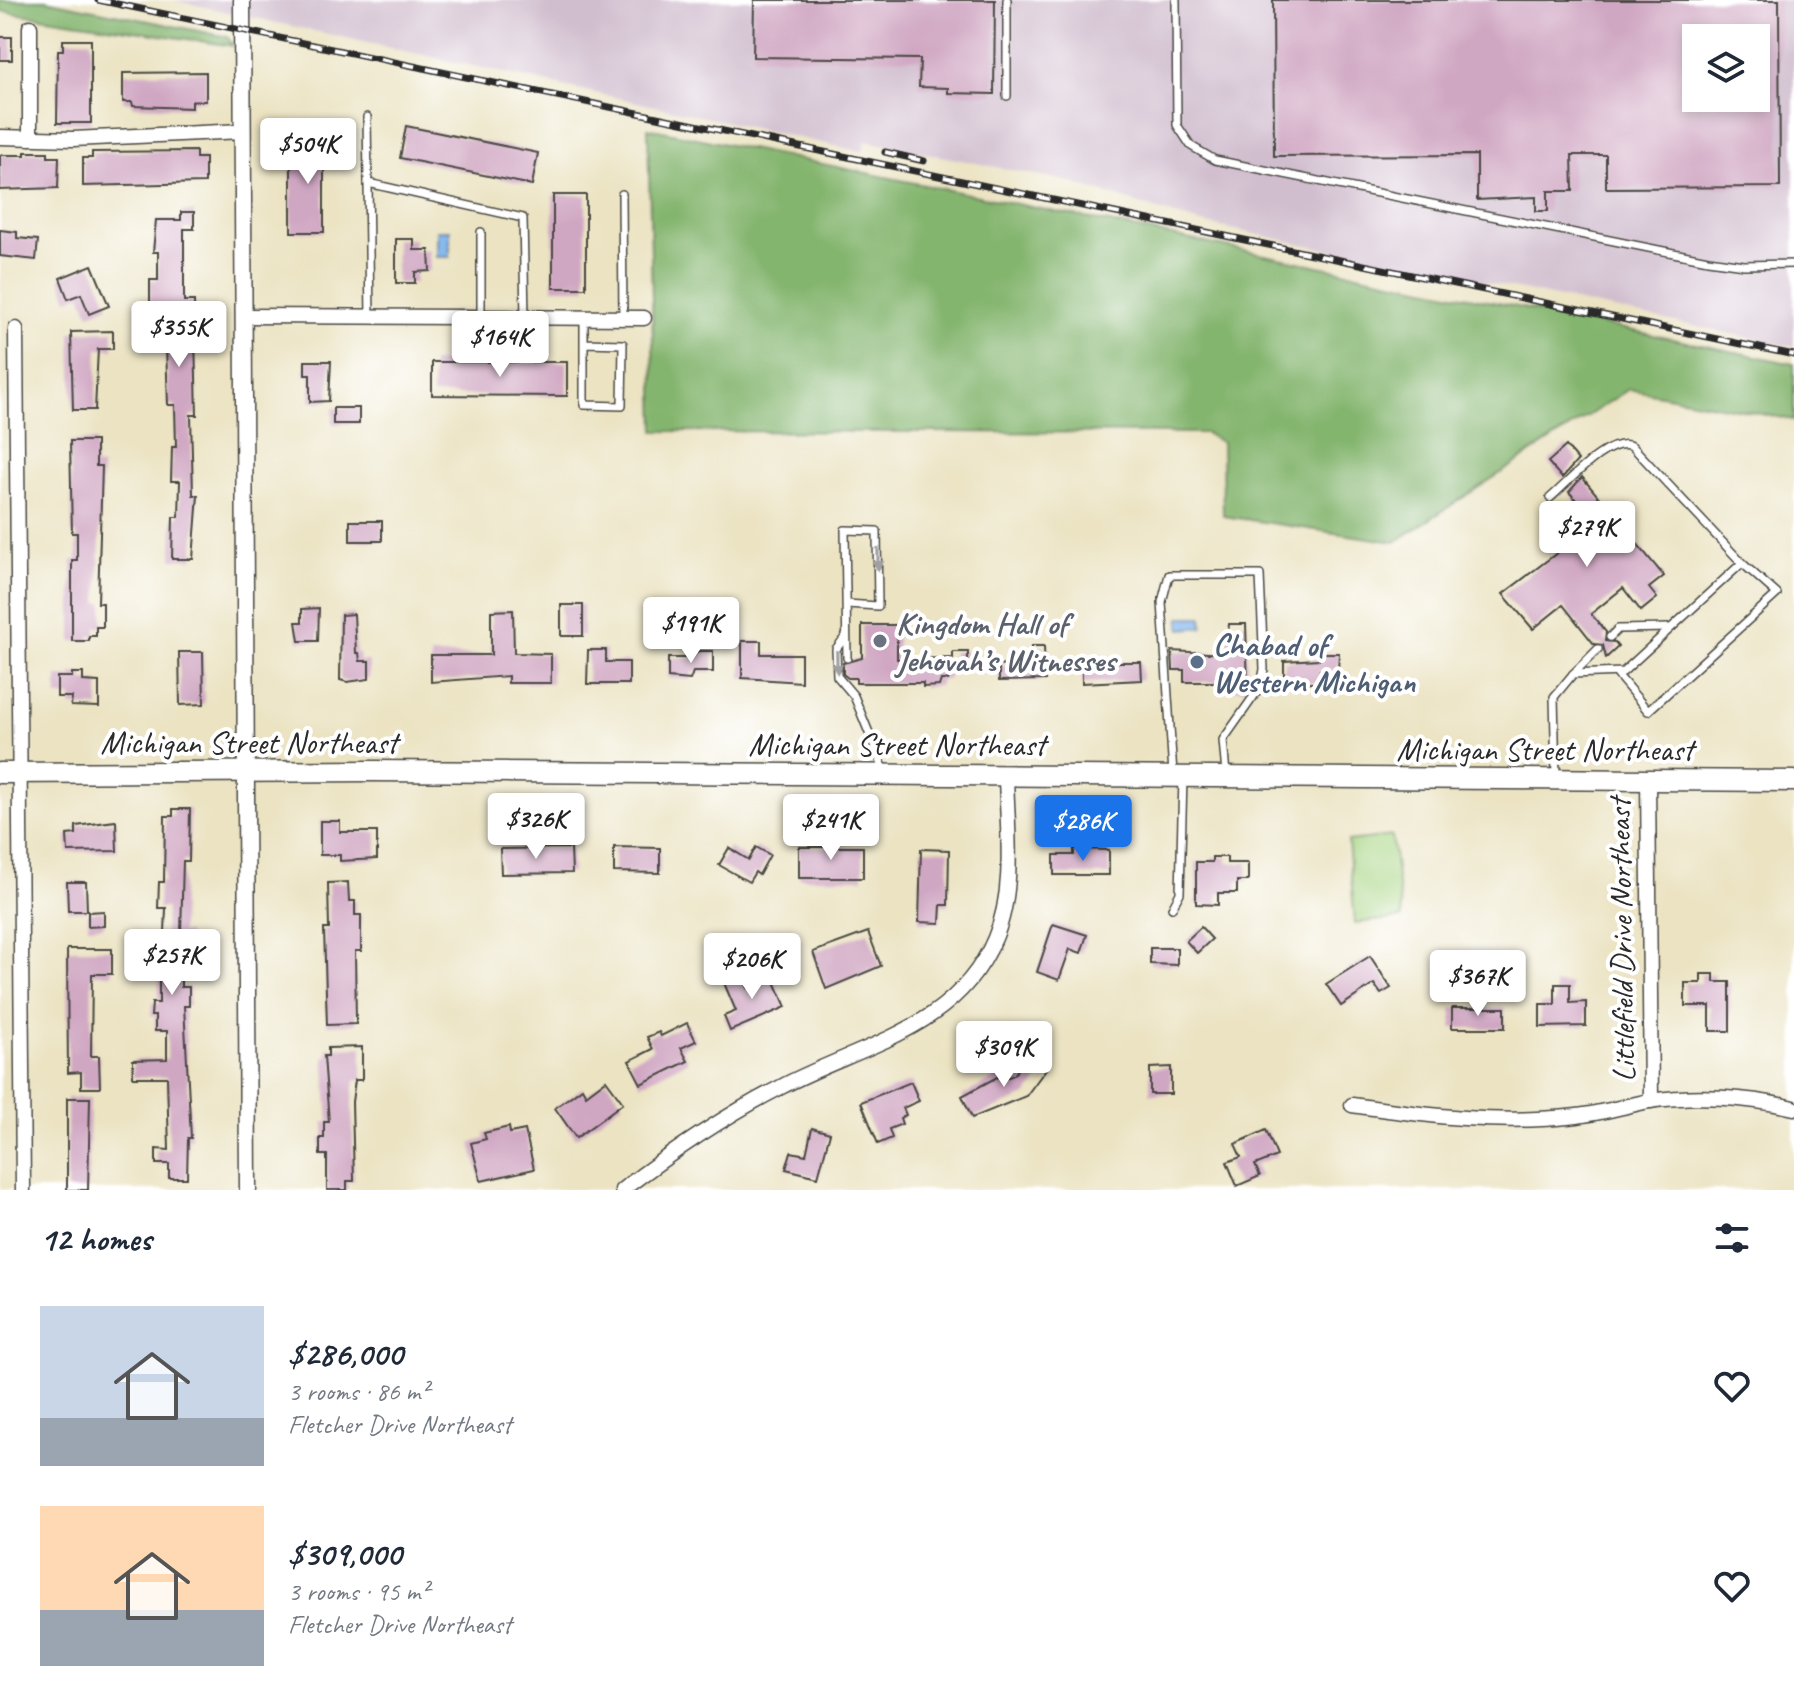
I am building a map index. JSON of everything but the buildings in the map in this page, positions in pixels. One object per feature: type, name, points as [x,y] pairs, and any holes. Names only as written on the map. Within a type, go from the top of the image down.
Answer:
[{"type":"main road","name":"Michigan Street Northeast","points":[[0,773],[246,771],[1794,781]]},
{"type":"street","points":[[242,0],[246,316],[248,1190]]},
{"type":"street","points":[[30,27],[30,138]]},
{"type":"street","points":[[0,137],[73,139],[243,131]]},
{"type":"street","points":[[246,316],[644,318]]},
{"type":"street","points":[[16,329],[23,1190]]},
{"type":"street","points":[[622,1190],[705,1128],[794,1080],[914,1026],[946,1008],[982,964],[1002,917],[1007,877],[1006,775]]},
{"type":"street","name":"Littlefield Drive Northeast","points":[[1648,779],[1651,1101]]},
{"type":"street","name":"Littlefield Drive Northeast","points":[[1352,1105],[1449,1118],[1508,1121],[1579,1116],[1651,1101],[1728,1098],[1794,1108]]},
{"type":"lane","points":[[1007,0],[1007,96]]},
{"type":"lane","points":[[1176,0],[1177,125],[1191,146],[1215,160],[1708,260],[1744,265],[1794,264]]},
{"type":"lane","points":[[367,117],[370,317]]},
{"type":"lane","points":[[368,183],[523,218],[525,318]]},
{"type":"lane","points":[[622,194],[623,318]]},
{"type":"lane","points":[[481,232],[481,317]]},
{"type":"lane","points":[[584,318],[584,343],[584,405],[622,406],[623,344],[584,343]]},
{"type":"lane","points":[[1550,498],[1609,446],[1623,443],[1637,452],[1742,563],[1777,594],[1648,711],[1616,673]]},
{"type":"lane","points":[[846,604],[878,606],[877,531],[845,530],[846,604],[847,636],[847,658]]},
{"type":"lane","points":[[1573,674],[1623,672],[1742,563]]},
{"type":"lane","points":[[1172,908],[1180,893],[1178,776],[1162,602],[1169,575],[1260,575],[1264,669],[1261,686],[1223,740],[1226,776]]},
{"type":"lane","points":[[1610,637],[1618,629],[1670,628]]},
{"type":"lane","points":[[847,636],[836,649],[837,676],[854,696],[885,774]]},
{"type":"lane","points":[[1556,779],[1554,697],[1598,649]]},
{"type":"shaded area","points":[[173,0],[1794,0],[1794,347],[1197,222],[1066,181],[865,141],[863,152]]},
{"type":"green space","points":[[0,0],[45,0],[228,37],[233,46],[0,11]]},
{"type":"green space","points":[[648,128],[1794,364],[1794,420],[1629,389],[1395,542],[1223,516],[1222,443],[1205,433],[655,431]]},
{"type":"green space","points":[[1392,836],[1402,918],[1355,923],[1348,841]]},
{"type":"water","points":[[437,230],[450,230],[450,257],[437,257]]},
{"type":"water","points":[[1180,617],[1202,617],[1203,627],[1181,629]]},
{"type":"railway","points":[[98,0],[1794,355]]},
{"type":"railway","points":[[885,152],[924,161]]},
{"type":"place","name":"Kingdom Hall of Jehovah’s Witnesses","points":[[880,641]]},
{"type":"place","name":"Chabad of Western Michigan","points":[[1197,662]]}]
